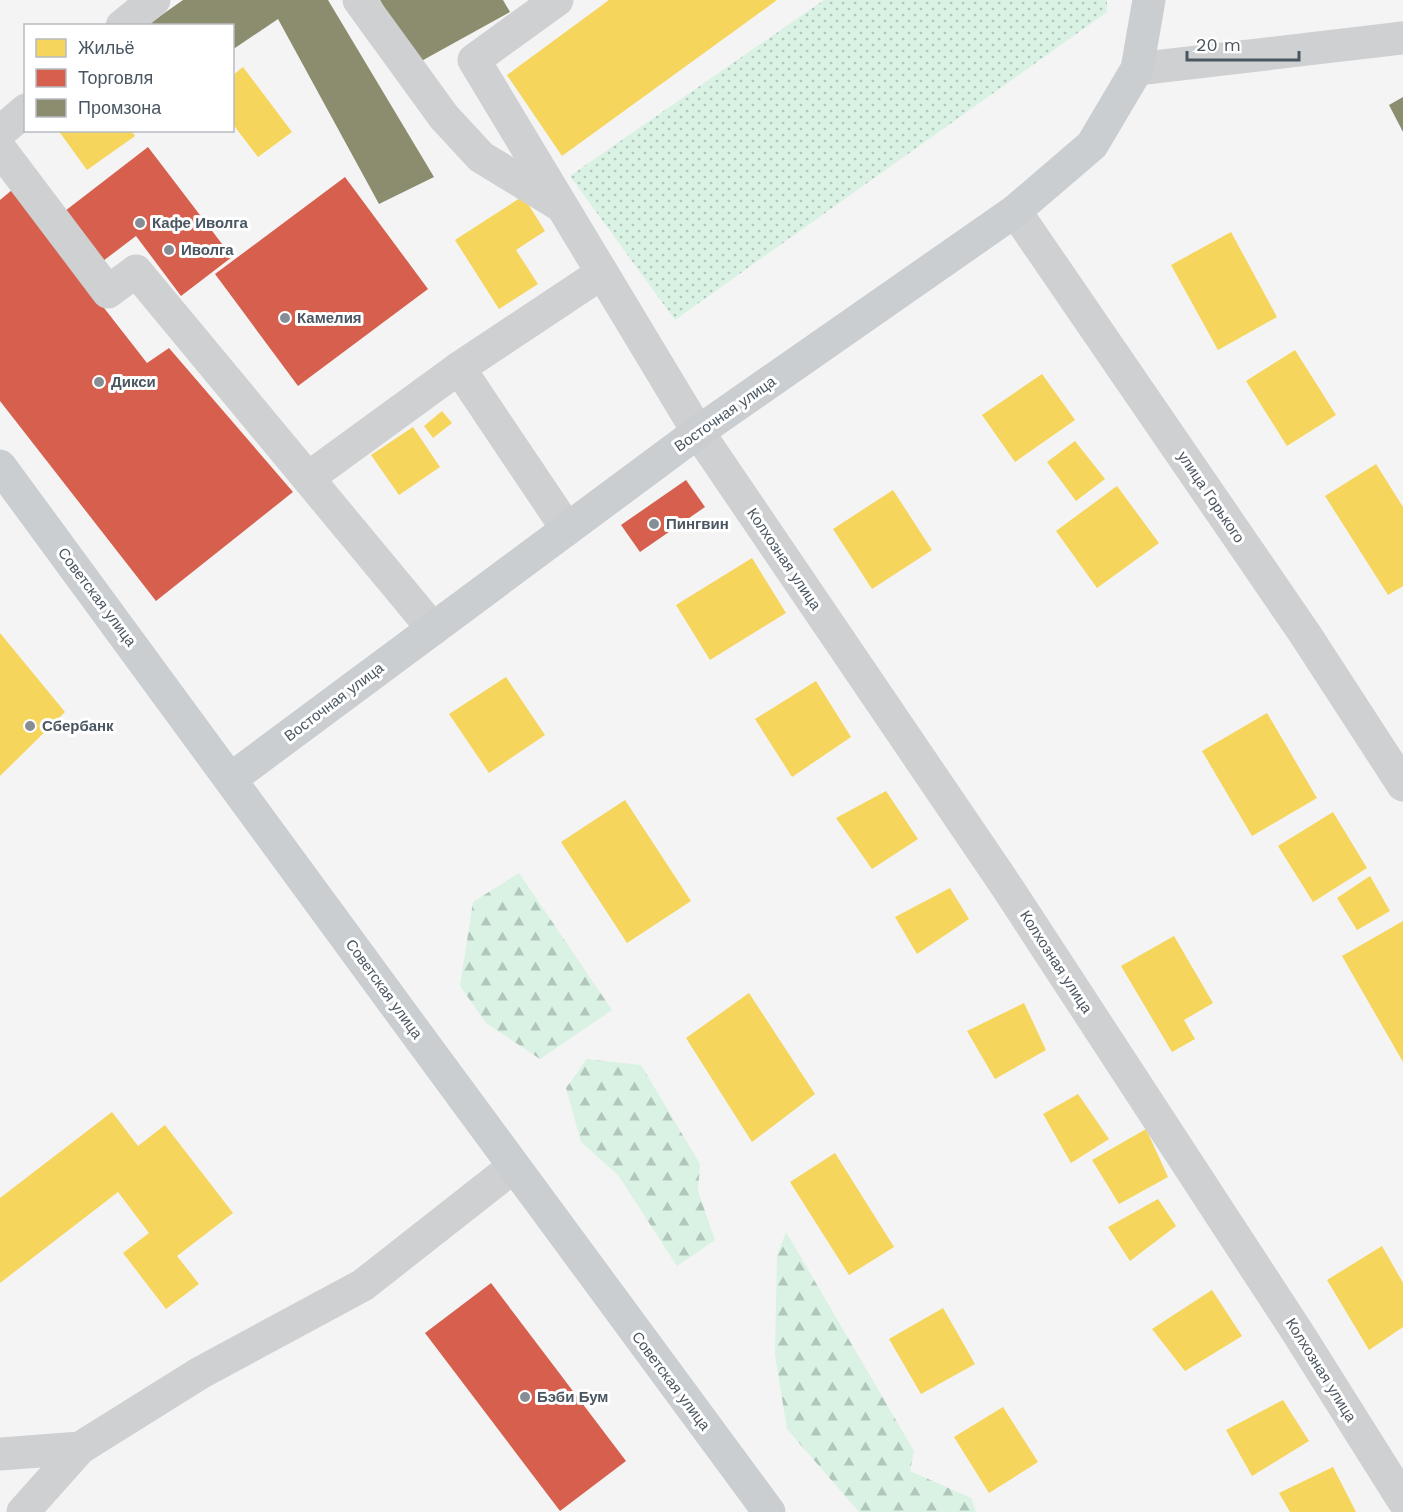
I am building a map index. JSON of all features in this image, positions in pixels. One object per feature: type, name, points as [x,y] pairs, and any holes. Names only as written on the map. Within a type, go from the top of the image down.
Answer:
[{"type":"main road","name":"Восточная улица","points":[[232,778],[698,432],[1015,211],[1092,145],[1137,69],[1149,0]]},
{"type":"main road","name":"Советская улица","points":[[0,466],[232,778],[512,1168],[769,1512]]},
{"type":"street","points":[[125,24],[154,0]]},
{"type":"street","points":[[358,0],[444,117],[481,157],[561,206]]},
{"type":"street","name":"Колхозная улица","points":[[557,0],[474,60],[698,432],[1013,897],[1298,1332],[1403,1500]]},
{"type":"street","points":[[1137,69],[1403,38]]},
{"type":"street","points":[[0,132],[24,112]]},
{"type":"street","points":[[0,149],[108,292],[136,271],[433,629]]},
{"type":"street","name":"улица Горького","points":[[1015,211],[1305,634],[1403,785]]},
{"type":"street","points":[[308,478],[459,368],[602,273]]},
{"type":"street","points":[[459,368],[567,529]]},
{"type":"street","points":[[23,1512],[80,1448],[200,1373],[363,1285],[512,1168]]},
{"type":"street","points":[[0,1454],[80,1448]]},
{"type":"green space","points":[[824,0],[1107,0],[1107,12],[675,320],[570,176]]},
{"type":"green space","points":[[519,873],[612,1010],[540,1059],[486,1023],[460,986],[473,902]]},
{"type":"green space","points":[[587,1059],[641,1065],[700,1164],[698,1191],[715,1240],[677,1266],[618,1175],[581,1142],[566,1088]]},
{"type":"green space","points":[[786,1232],[914,1451],[910,1471],[971,1498],[976,1512],[859,1512],[787,1429],[775,1355],[777,1256]]},
{"type":"building: Жильё","points":[[609,0],[777,0],[562,156],[507,75]]},
{"type":"building: Жильё","points":[[243,67],[292,132],[258,157],[234,126],[234,74]]},
{"type":"building: Жильё","points":[[59,132],[132,132],[135,136],[87,170]]},
{"type":"building: Жильё","points":[[523,196],[545,231],[516,250],[538,284],[499,309],[455,240]]},
{"type":"building: Жильё","points":[[1231,232],[1277,317],[1218,350],[1171,265]]},
{"type":"building: Жильё","points":[[1295,350],[1336,415],[1287,446],[1246,381]]},
{"type":"building: Жильё","points":[[1042,374],[1075,420],[1015,462],[982,415]]},
{"type":"building: Жильё","points":[[442,411],[452,423],[433,438],[424,426]]},
{"type":"building: Жильё","points":[[413,427],[440,467],[399,495],[371,455]]},
{"type":"building: Жильё","points":[[1075,441],[1105,479],[1076,501],[1047,462]]},
{"type":"building: Жильё","points":[[1376,464],[1403,507],[1403,586],[1388,595],[1325,496]]},
{"type":"building: Жильё","points":[[1117,486],[1159,543],[1097,588],[1056,531]]},
{"type":"building: Жильё","points":[[893,490],[932,550],[872,589],[833,529]]},
{"type":"building: Жильё","points":[[752,558],[786,613],[710,660],[676,605]]},
{"type":"building: Жильё","points":[[0,633],[65,712],[0,776]]},
{"type":"building: Жильё","points":[[506,677],[545,735],[489,773],[449,714]]},
{"type":"building: Жильё","points":[[816,681],[851,737],[792,777],[755,719]]},
{"type":"building: Жильё","points":[[1267,713],[1317,798],[1252,836],[1202,751]]},
{"type":"building: Жильё","points":[[886,791],[918,839],[872,869],[836,818]]},
{"type":"building: Жильё","points":[[625,800],[691,901],[627,943],[561,842]]},
{"type":"building: Жильё","points":[[1333,812],[1367,868],[1313,902],[1278,846]]},
{"type":"building: Жильё","points":[[1370,876],[1390,911],[1357,930],[1337,898]]},
{"type":"building: Жильё","points":[[950,888],[969,919],[917,954],[895,917]]},
{"type":"building: Жильё","points":[[1403,921],[1403,1062],[1342,956]]},
{"type":"building: Жильё","points":[[1174,936],[1213,1003],[1184,1020],[1195,1039],[1172,1052],[1121,966]]},
{"type":"building: Жильё","points":[[749,993],[815,1094],[752,1142],[686,1038]]},
{"type":"building: Жильё","points":[[1024,1003],[1046,1050],[995,1079],[967,1031]]},
{"type":"building: Жильё","points":[[1078,1094],[1109,1139],[1071,1163],[1043,1114]]},
{"type":"building: Жильё","points":[[112,1112],[138,1146],[165,1125],[233,1213],[177,1256],[199,1284],[166,1309],[123,1253],[149,1233],[118,1192],[0,1283],[0,1198]]},
{"type":"building: Жильё","points":[[1146,1129],[1168,1177],[1119,1204],[1092,1160]]},
{"type":"building: Жильё","points":[[835,1153],[894,1247],[849,1275],[790,1182]]},
{"type":"building: Жильё","points":[[1158,1199],[1176,1226],[1130,1261],[1108,1227]]},
{"type":"building: Жильё","points":[[1382,1246],[1403,1283],[1403,1327],[1369,1350],[1327,1280]]},
{"type":"building: Жильё","points":[[1212,1290],[1242,1336],[1185,1371],[1152,1329]]},
{"type":"building: Жильё","points":[[943,1308],[975,1364],[921,1394],[889,1339]]},
{"type":"building: Жильё","points":[[1283,1400],[1309,1441],[1252,1476],[1226,1430]]},
{"type":"building: Жильё","points":[[1003,1407],[1038,1462],[989,1493],[954,1437]]},
{"type":"building: Жильё","points":[[1333,1467],[1356,1512],[1290,1512],[1279,1493]]},
{"type":"building: Торговля","name":"Кафе Иволга","points":[[148,147],[232,257],[181,296],[136,236],[103,261],[65,211]]},
{"type":"building: Торговля","points":[[345,177],[428,289],[298,386],[215,274]]},
{"type":"building: Торговля","name":"Дикси","points":[[12,190],[147,363],[169,348],[293,492],[156,601],[0,401],[0,200]]},
{"type":"building: Торговля","points":[[686,480],[705,507],[640,552],[621,525]]},
{"type":"building: Торговля","name":"Бэби Бум","points":[[491,1283],[626,1461],[560,1511],[425,1333]]},
{"type":"building: Промзона","points":[[183,0],[328,0],[434,177],[379,204],[278,19],[234,49],[234,24],[149,24]]},
{"type":"building: Промзона","points":[[380,0],[503,0],[510,12],[416,64]]},
{"type":"building: Промзона","points":[[1403,97],[1403,132],[1389,105]]},
{"type":"place","name":"Кафе Иволга","points":[[140,223]]},
{"type":"place","name":"Иволга","points":[[169,250]]},
{"type":"place","name":"Камелия","points":[[285,318]]},
{"type":"place","name":"Дикси","points":[[99,382]]},
{"type":"place","name":"Пингвин","points":[[654,524]]},
{"type":"place","name":"Сбербанк","points":[[30,726]]},
{"type":"place","name":"Бэби Бум","points":[[525,1397]]}]
